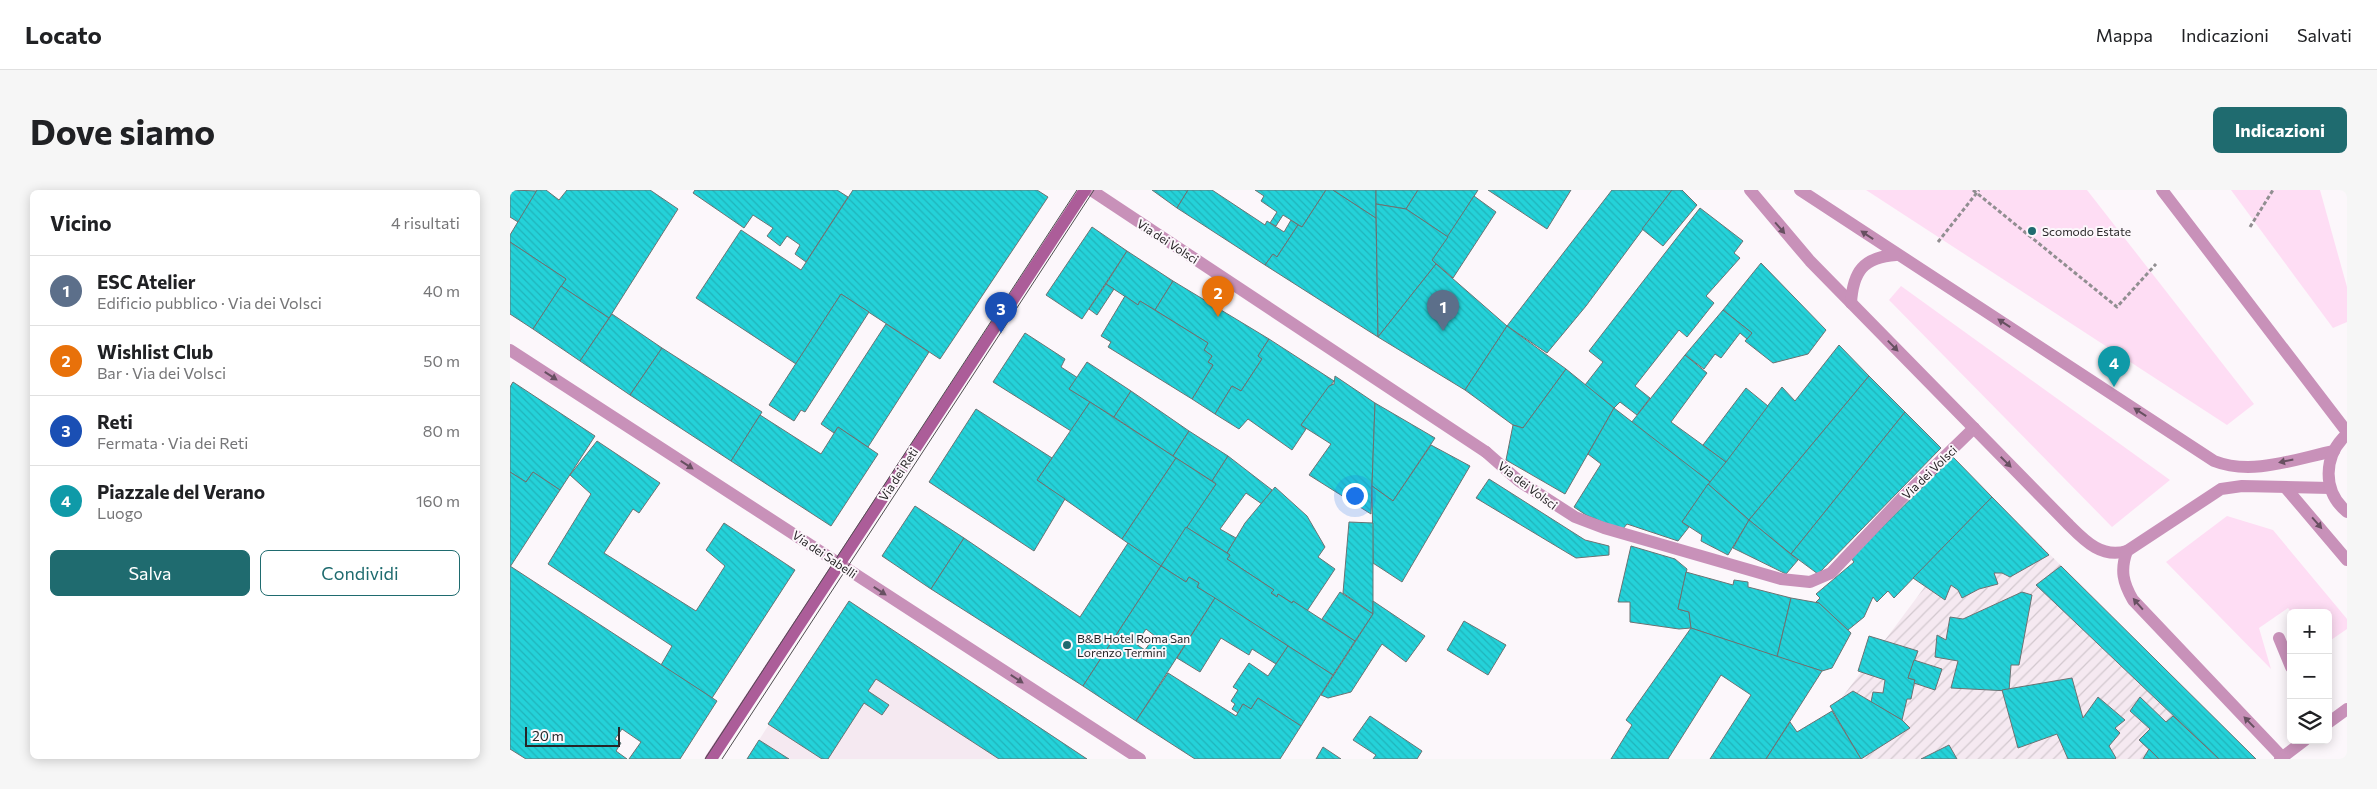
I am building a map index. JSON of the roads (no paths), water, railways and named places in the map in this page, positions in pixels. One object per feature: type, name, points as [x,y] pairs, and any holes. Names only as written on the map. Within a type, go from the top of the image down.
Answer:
[{"type":"street","name":"Via dei Reti","points":[[712,759],[1084,190]]},
{"type":"street","name":"Via dei Volsci","points":[[1091,190],[1486,452],[1550,503],[1590,523],[1781,579],[1810,582],[1831,573],[1901,499],[1974,428]]},
{"type":"street","points":[[1750,190],[1790,239],[1851,303],[2084,540],[2098,549],[2110,553],[2128,551],[2222,489],[2242,486],[2330,488]]},
{"type":"street","points":[[1800,190],[1896,255],[2214,461],[2230,466],[2255,467],[2334,451]]},
{"type":"street","points":[[2162,190],[2347,433],[2334,451],[2328,469],[2330,488],[2337,501],[2347,512]]},
{"type":"street","points":[[1851,303],[1854,279],[1858,271],[1875,259],[1896,255]]},
{"type":"street","name":"Via dei Sabelli","points":[[510,350],[1140,759]]},
{"type":"street","points":[[2285,488],[2347,560]]},
{"type":"street","points":[[2128,551],[2122,571],[2127,589],[2134,600],[2282,758],[2300,744]]},
{"type":"street","points":[[2279,638],[2287,657]]},
{"type":"street","points":[[2332,720],[2347,708]]},
{"type":"tram line","points":[[705,759],[1077,190]]},
{"type":"tram line","points":[[722,759],[1094,190]]},
{"type":"place","name":"Scomodo Estate","points":[[2032,231]]},
{"type":"place","name":"Wishlist Club","points":[[1218,317]]},
{"type":"place","name":"ESC Atelier","points":[[1443,331]]},
{"type":"place","name":"Reti","points":[[1001,333]]},
{"type":"place","name":"Piazzale del Verano","points":[[2114,387]]},
{"type":"place","name":"B&B Hotel Roma San Lorenzo Termini","points":[[1067,645]]}]
